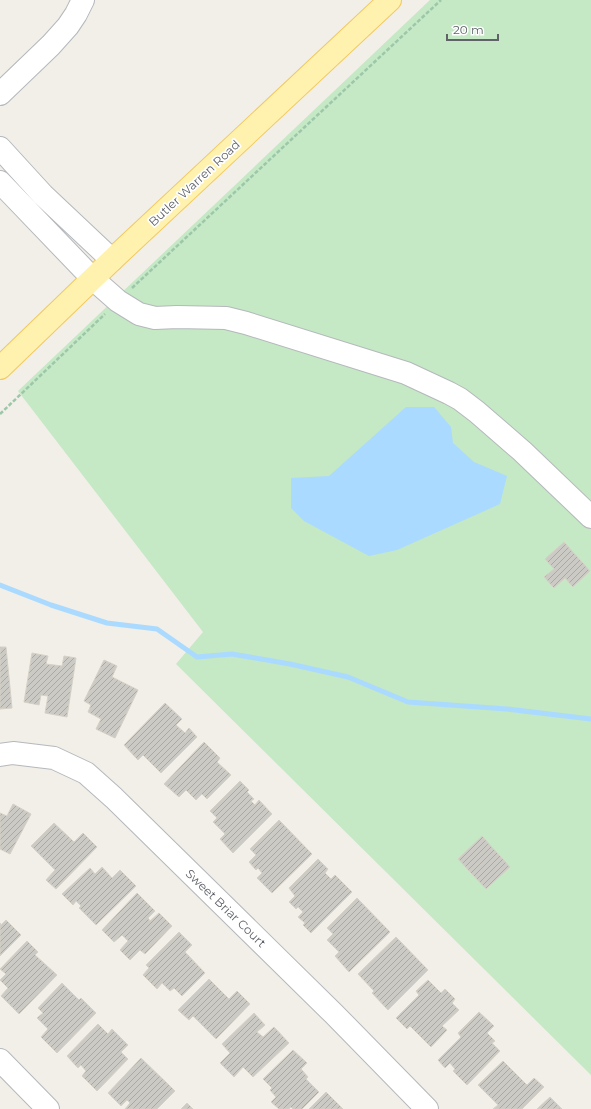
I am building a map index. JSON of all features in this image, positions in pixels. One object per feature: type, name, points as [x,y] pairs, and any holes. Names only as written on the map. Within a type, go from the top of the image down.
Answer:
[{"type":"main road","name":"Butler Warren Road","points":[[0,368],[112,260],[390,0]]},
{"type":"street","points":[[0,94],[51,45],[76,14],[83,0]]},
{"type":"street","points":[[0,148],[43,195],[112,260]]},
{"type":"street","points":[[0,182],[93,279],[118,301],[139,314],[155,318],[226,318],[246,322],[406,373],[455,396],[477,412],[522,451],[591,517]]},
{"type":"street","name":"Sweet Briar Court","points":[[0,755],[13,753],[54,758],[86,773],[120,803],[334,1014],[427,1109]]},
{"type":"street","points":[[0,1060],[48,1109]]},
{"type":"path","points":[[0,414],[118,301],[441,0]]},
{"type":"green space","points":[[430,0],[591,0],[591,1075],[176,664],[203,632],[18,391]]},
{"type":"water","points":[[406,407],[434,407],[451,427],[453,443],[474,462],[507,476],[500,504],[397,550],[369,556],[304,521],[291,508],[291,478],[329,476]]},
{"type":"building","points":[[564,542],[590,571],[573,587],[565,578],[554,588],[544,577],[554,569],[545,559]]},
{"type":"building","points":[[0,647],[6,647],[12,708],[0,709]]},
{"type":"building","points":[[32,653],[48,656],[46,664],[62,666],[64,656],[76,658],[67,717],[45,713],[48,696],[41,695],[39,705],[24,702]]},
{"type":"building","points":[[104,660],[117,666],[112,677],[138,690],[115,738],[96,729],[101,719],[88,712],[91,705],[84,701]]},
{"type":"building","points":[[165,703],[182,719],[176,725],[185,733],[189,728],[197,737],[161,773],[143,755],[138,760],[124,745]]},
{"type":"building","points":[[204,742],[220,758],[217,762],[231,775],[207,799],[202,794],[196,800],[186,790],[179,797],[164,784]]},
{"type":"building","points":[[240,781],[249,790],[247,792],[254,799],[251,801],[255,805],[259,800],[272,814],[233,853],[220,839],[225,834],[213,822],[217,818],[210,811]]},
{"type":"building","points":[[13,804],[31,814],[10,854],[0,849],[0,813],[7,816]]},
{"type":"building","points":[[279,820],[312,854],[272,893],[257,878],[262,873],[258,868],[256,870],[249,862],[256,855],[250,849]]},
{"type":"building","points":[[54,823],[74,842],[83,833],[97,847],[56,889],[46,880],[55,870],[31,846]]},
{"type":"building","points":[[482,836],[510,867],[486,889],[458,859]]},
{"type":"building","points":[[318,859],[328,869],[325,873],[331,879],[335,875],[352,892],[311,933],[303,925],[305,923],[298,917],[303,912],[298,907],[296,909],[289,902],[295,896],[289,888]]},
{"type":"building","points":[[102,867],[112,878],[120,870],[136,886],[96,925],[79,908],[81,906],[76,901],[73,905],[62,894],[90,868],[95,874]]},
{"type":"building","points":[[137,893],[155,911],[148,918],[150,921],[159,913],[172,926],[145,954],[140,950],[130,960],[120,950],[128,941],[122,935],[114,942],[102,930]]},
{"type":"building","points":[[357,898],[390,932],[349,972],[335,956],[339,952],[327,940],[333,934],[327,928]]},
{"type":"building","points":[[6,920],[21,935],[0,956],[0,923],[1,925]]},
{"type":"building","points":[[179,932],[192,945],[185,952],[205,973],[182,996],[174,988],[170,991],[162,983],[157,989],[143,975],[149,968],[146,965]]},
{"type":"building","points":[[396,937],[428,970],[388,1010],[372,993],[374,991],[358,974]]},
{"type":"building","points":[[27,941],[38,952],[35,955],[57,975],[19,1014],[1,996],[8,988],[0,980],[6,974],[0,969]]},
{"type":"building","points":[[209,979],[229,999],[237,991],[250,1004],[216,1039],[193,1016],[189,1020],[178,1010]]},
{"type":"building","points":[[428,980],[441,993],[445,989],[455,999],[452,1003],[459,1010],[442,1026],[447,1030],[431,1047],[410,1026],[407,1029],[396,1018],[419,995],[416,991]]},
{"type":"building","points":[[62,983],[79,1000],[81,998],[96,1013],[57,1053],[41,1037],[48,1029],[37,1018],[43,1013],[38,1008]]},
{"type":"building","points":[[479,1012],[494,1026],[487,1033],[495,1041],[492,1043],[500,1051],[467,1085],[453,1071],[455,1069],[450,1063],[445,1068],[438,1060],[461,1037],[458,1033]]},
{"type":"building","points":[[254,1013],[265,1025],[257,1032],[263,1037],[274,1027],[289,1043],[253,1077],[243,1067],[234,1077],[220,1063],[230,1053],[222,1044]]},
{"type":"building","points":[[98,1024],[108,1034],[112,1029],[128,1045],[121,1052],[128,1059],[97,1091],[82,1076],[86,1071],[81,1065],[78,1068],[67,1056]]},
{"type":"building","points":[[293,1050],[307,1063],[301,1069],[308,1077],[306,1079],[319,1092],[302,1109],[293,1109],[291,1107],[289,1109],[279,1109],[271,1102],[276,1097],[270,1090],[272,1088],[263,1079]]},
{"type":"building","points":[[141,1058],[175,1091],[157,1109],[125,1109],[130,1103],[127,1100],[121,1106],[108,1093]]},
{"type":"building","points":[[503,1061],[527,1085],[534,1078],[544,1087],[522,1109],[493,1109],[498,1105],[478,1085]]},
{"type":"building","points":[[326,1092],[343,1109],[309,1109]]},
{"type":"building","points":[[550,1097],[562,1109],[537,1109]]},
{"type":"building","points":[[187,1103],[193,1109],[181,1109]]},
{"type":"waterway","points":[[0,585],[51,605],[107,623],[157,629],[197,657],[232,654],[290,664],[348,677],[408,702],[507,709],[591,719]]}]
